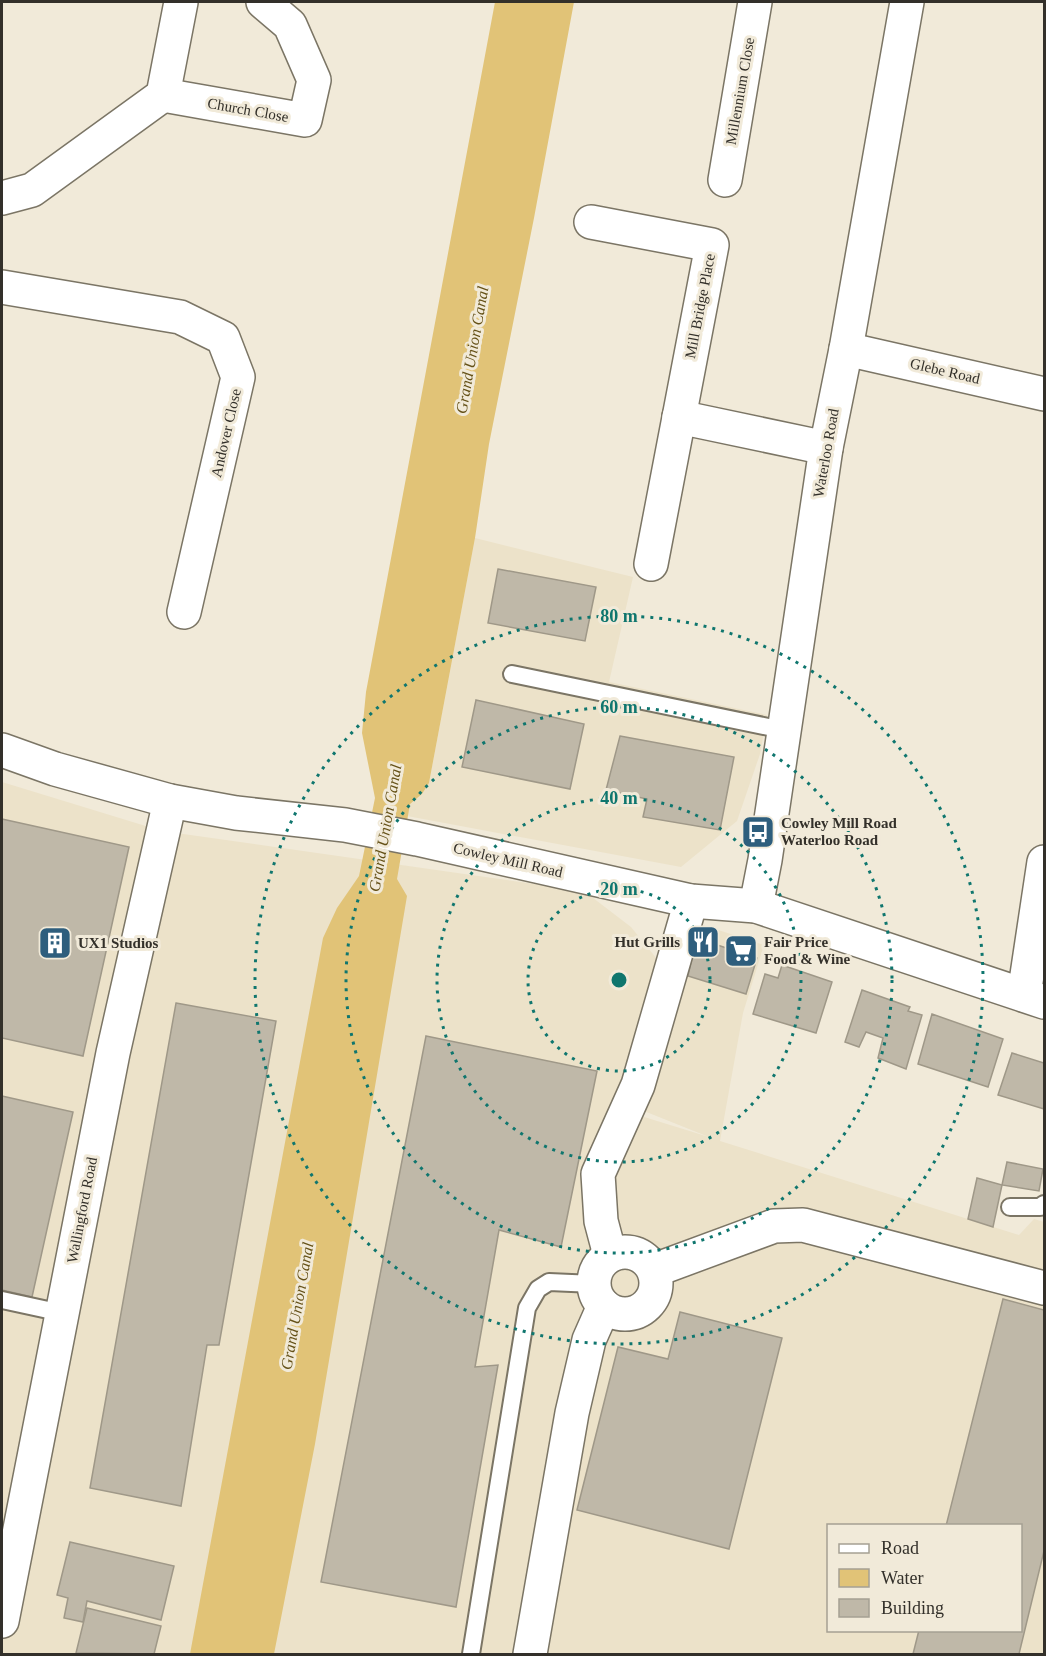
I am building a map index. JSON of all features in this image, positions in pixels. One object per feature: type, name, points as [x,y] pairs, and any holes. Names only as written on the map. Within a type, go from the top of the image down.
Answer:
[{"type":"street","points":[[2,198],[32,190],[163,95],[181,2]]},
{"type":"street","name":"Church Close","points":[[163,95],[305,120],[314,80],[290,25],[263,2]]},
{"type":"street","name":"Millennium Close","points":[[725,180],[755,2]]},
{"type":"street","name":"Waterloo Road","points":[[756,906],[765,860],[826,448],[846,348],[907,2]]},
{"type":"street","name":"Mill Bridge Place","points":[[591,222],[712,245],[651,564]]},
{"type":"street","name":"Andover Close","points":[[2,286],[180,317],[222,338],[238,377],[184,612]]},
{"type":"street","name":"Glebe Road","points":[[846,348],[1044,394]]},
{"type":"street","points":[[679,417],[826,448]]},
{"type":"street","name":"Cowley Mill Road","points":[[2,750],[55,769],[170,801],[236,813],[345,825],[691,901],[756,906],[1034,998]]},
{"type":"street","name":"Wallingford Road","points":[[2,1614],[113,1053],[170,801]]},
{"type":"street","points":[[1034,998],[1044,862]]},
{"type":"street","points":[[610,1256],[600,1212],[598,1174],[638,1085],[691,901]]},
{"type":"street","points":[[655,1270],[774,1226],[803,1225],[1044,1288]]},
{"type":"street","points":[[530,1654],[572,1413],[599,1295],[596,1274],[600,1264],[619,1252],[633,1252],[643,1257],[655,1270],[656,1289],[652,1300],[644,1308],[624,1314],[613,1312],[599,1295]]},
{"type":"lane","points":[[512,674],[783,730]]},
{"type":"lane","points":[[1010,1207],[1040,1208],[1044,1204]]},
{"type":"lane","points":[[471,1654],[527,1308],[538,1289],[549,1282],[599,1295]]},
{"type":"lane","points":[[2,1300],[62,1313]]},
{"type":"shaded area","points":[[475,538],[633,577],[609,682],[767,715],[760,754],[737,821],[681,867],[407,816],[409,804],[422,794],[429,783]]},
{"type":"shaded area","points":[[2,782],[162,831],[584,891],[631,927],[657,959],[615,1108],[709,1137],[644,1111],[672,1020],[697,923],[764,945],[743,1013],[720,1141],[1019,1235],[1034,1219],[1044,1222],[1044,1654],[2,1654]]},
{"type":"water","name":"Grand Union Canal","points":[[495,2],[574,2],[489,444],[475,538],[429,783],[422,794],[410,804],[397,879],[407,896],[315,1444],[274,1654],[190,1654],[323,938],[337,908],[359,876],[375,798],[362,733],[366,692]]},
{"type":"building","points":[[498,569],[596,587],[585,641],[488,623]]},
{"type":"building","points":[[476,700],[584,724],[570,789],[462,767]]},
{"type":"building","points":[[620,736],[734,757],[720,830],[643,817],[647,799],[606,790]]},
{"type":"building","name":"UX1 Studios","points":[[2,819],[129,847],[83,1056],[2,1038]]},
{"type":"building","points":[[696,938],[757,958],[746,994],[688,976]]},
{"type":"building","points":[[782,965],[832,982],[816,1033],[753,1014],[765,974],[778,978]]},
{"type":"building","points":[[862,990],[910,1007],[908,1011],[922,1015],[906,1069],[878,1058],[883,1038],[866,1032],[859,1047],[845,1042]]},
{"type":"building","points":[[176,1003],[276,1021],[219,1345],[207,1345],[181,1506],[90,1488]]},
{"type":"building","points":[[932,1014],[1003,1039],[988,1087],[918,1064]]},
{"type":"building","points":[[426,1036],[597,1071],[561,1247],[499,1230],[475,1367],[498,1365],[456,1607],[321,1582]]},
{"type":"building","points":[[1012,1053],[1044,1063],[1044,1109],[998,1095]]},
{"type":"building","points":[[2,1096],[73,1112],[32,1297],[2,1290]]},
{"type":"building","points":[[1007,1162],[1043,1169],[1039,1191],[1002,1185]]},
{"type":"building","points":[[977,1178],[1002,1185],[993,1227],[968,1219]]},
{"type":"building","points":[[1003,1299],[1044,1310],[1044,1551],[1019,1654],[913,1654],[918,1632],[1022,1632],[1022,1524],[947,1524]]},
{"type":"building","points":[[680,1312],[782,1338],[729,1549],[577,1510],[618,1347],[668,1359]]},
{"type":"building","points":[[70,1542],[174,1566],[161,1620],[87,1601],[83,1622],[64,1618],[68,1598],[57,1595]]},
{"type":"building","points":[[87,1608],[161,1626],[154,1654],[76,1653]]},
{"type":"place","name":"Cowley Mill Road Waterloo Road","points":[[758,832]]},
{"type":"place","name":"Hut Grills","points":[[703,942]]},
{"type":"place","name":"UX1 Studios","points":[[55,943]]},
{"type":"place","name":"Fair Price Food & Wine","points":[[741,951]]}]
